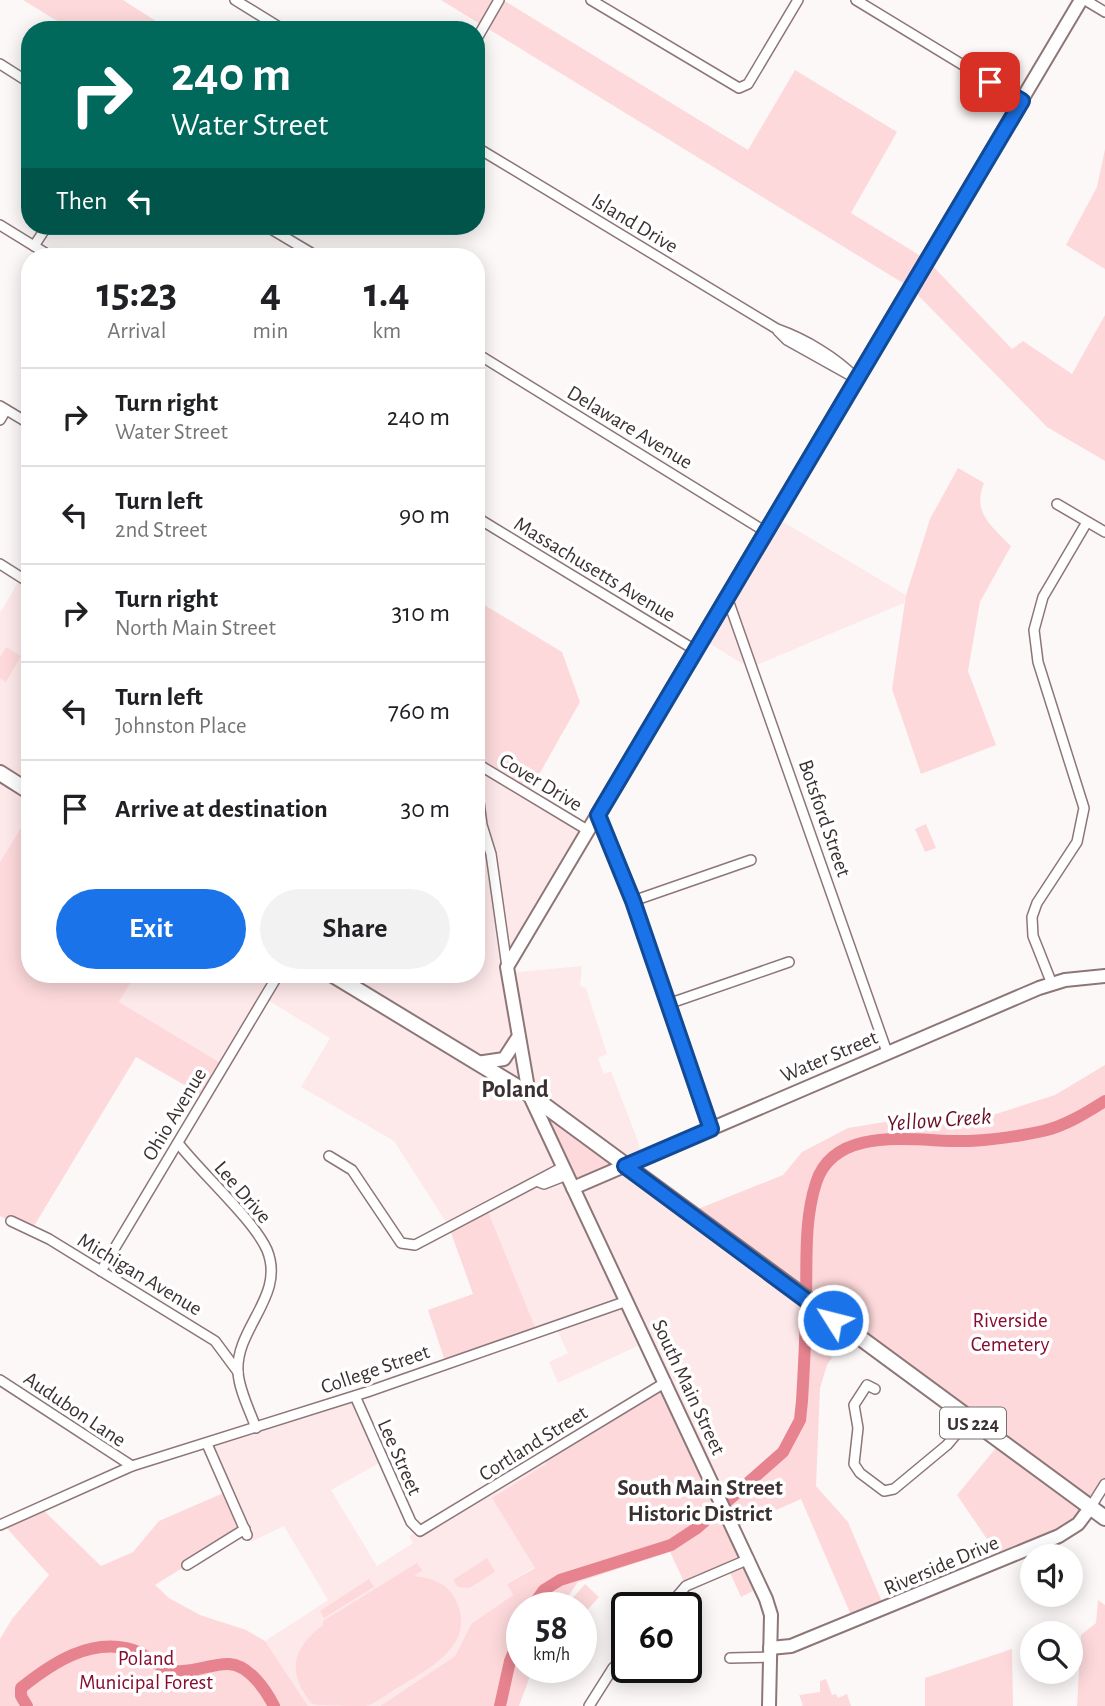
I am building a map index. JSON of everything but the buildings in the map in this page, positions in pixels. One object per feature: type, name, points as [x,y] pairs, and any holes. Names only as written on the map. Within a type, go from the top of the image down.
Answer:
[{"type":"main road","points":[[506,967],[1083,0]]},
{"type":"main road","points":[[0,773],[21,786]]},
{"type":"main road","name":"South Main Street","points":[[506,967],[529,1094],[731,1520],[771,1615],[769,1706]]},
{"type":"main road","name":"Water Street","points":[[573,1188],[1052,984],[1105,976]]},
{"type":"main road","name":"US 224","points":[[346,983],[529,1094],[1105,1518]]},
{"type":"main road","points":[[477,1063],[503,1059],[517,1039]]},
{"type":"main road","name":"Riverside Drive","points":[[770,1653],[1059,1536],[1077,1524],[1090,1508]]},
{"type":"street","points":[[235,0],[269,21]]},
{"type":"street","points":[[485,24],[499,0]]},
{"type":"street","points":[[591,0],[739,88],[748,84],[798,0]]},
{"type":"street","points":[[856,0],[1022,101]]},
{"type":"street","points":[[1083,0],[1105,12]]},
{"type":"street","points":[[0,64],[21,77]]},
{"type":"street","name":"Island Drive","points":[[485,151],[777,329],[792,334],[846,367],[857,379]]},
{"type":"street","points":[[0,225],[37,248]]},
{"type":"street","points":[[34,246],[41,235]]},
{"type":"street","points":[[281,235],[303,248]]},
{"type":"street","name":"Delaware Avenue","points":[[485,359],[766,531]]},
{"type":"street","points":[[0,420],[3,408],[21,419]]},
{"type":"street","points":[[1057,504],[1105,533]]},
{"type":"street","name":"Massachusetts Avenue","points":[[485,522],[695,650]]},
{"type":"street","points":[[1052,984],[1033,936],[1032,917],[1037,903],[1077,842],[1084,808],[1038,662],[1034,630],[1042,597],[1087,522]]},
{"type":"street","points":[[0,564],[21,577]]},
{"type":"street","name":"Botsford Street","points":[[727,597],[887,1052]]},
{"type":"street","name":"Cover Drive","points":[[485,768],[589,831]]},
{"type":"street","points":[[598,815],[633,901],[711,1129]]},
{"type":"street","points":[[485,835],[491,854],[506,967]]},
{"type":"street","points":[[633,901],[751,860]]},
{"type":"street","points":[[668,1004],[789,962]]},
{"type":"street","name":"Ohio Avenue","points":[[101,1271],[273,983]]},
{"type":"street","name":"Lee Drive","points":[[177,1143],[258,1236],[269,1257],[269,1288],[243,1344],[238,1372]]},
{"type":"street","points":[[329,1156],[352,1170],[401,1242],[415,1245],[539,1182],[542,1177],[565,1171]]},
{"type":"street","name":"Michigan Avenue","points":[[10,1221],[48,1239],[215,1341],[238,1372]]},
{"type":"street","name":"College Street","points":[[0,1525],[132,1466],[355,1396],[627,1301]]},
{"type":"street","points":[[238,1372],[256,1428]]},
{"type":"street","name":"Audubon Lane","points":[[0,1380],[132,1466]]},
{"type":"street","name":"Cortland Street","points":[[418,1530],[428,1529],[666,1382]]},
{"type":"street","points":[[875,1389],[867,1385],[854,1405],[858,1428],[854,1464],[860,1473],[884,1491],[894,1489],[947,1445],[969,1419]]},
{"type":"street","name":"Lee Street","points":[[355,1396],[382,1461],[418,1530]]},
{"type":"street","points":[[187,1565],[246,1532],[207,1444]]},
{"type":"street","name":"Riverside Drive","points":[[1090,1508],[1105,1484]]},
{"type":"street","points":[[681,1592],[686,1586],[749,1559]]},
{"type":"street","points":[[730,1658],[770,1653]]},
{"type":"street","points":[[589,1706],[611,1671]]},
{"type":"shaded area","points":[[775,517],[906,595],[904,603],[754,666],[756,672],[702,639]]},
{"type":"shaded area","points":[[21,577],[21,828],[0,862],[0,613]]},
{"type":"shaded area","points":[[485,768],[589,831],[508,973],[582,966],[580,986],[586,988],[607,1054],[598,1058],[604,1074],[611,1071],[639,1144],[641,1159],[626,1165],[806,1300],[800,1420],[775,1461],[724,1505],[646,1342],[558,1383],[549,1362],[568,1353],[555,1326],[537,1332],[449,1227],[394,1141],[301,1087],[330,1038],[264,998],[224,1065],[119,1002],[130,983],[485,983]]},
{"type":"shaded area","points":[[355,1396],[381,1462],[331,1490],[377,1566],[413,1543],[409,1536],[542,1457],[589,1533],[507,1584],[513,1592],[506,1592],[506,1600],[471,1624],[455,1656],[380,1706],[308,1706],[265,1641],[328,1600],[284,1526],[251,1542],[207,1444]]},
{"type":"green space","points":[[23,0],[123,0],[156,21],[57,21]]},
{"type":"green space","points":[[441,0],[503,0],[748,150],[795,70],[897,132],[851,213],[927,260],[1012,349],[1023,341],[1072,374],[1105,315],[1105,461],[1047,427],[911,288],[485,27],[485,21],[475,21]]},
{"type":"green space","points":[[1105,149],[1105,269],[1066,245],[1097,187]]},
{"type":"green space","points":[[958,468],[984,483],[980,502],[982,510],[991,525],[1011,546],[980,602],[968,671],[996,745],[921,774],[892,689],[906,595],[930,519]]},
{"type":"green space","points":[[485,605],[562,652],[580,702],[528,794],[485,768]]},
{"type":"green space","points":[[6,647],[21,656],[6,682],[0,678],[0,657]]},
{"type":"green space","points":[[926,824],[936,848],[925,852],[915,829]]},
{"type":"green space","points":[[21,828],[21,983],[130,983],[119,1002],[224,1065],[205,1097],[136,1057],[31,1231],[0,1216],[0,862]]},
{"type":"green space","name":"Riverside Cemetery","points":[[1105,1065],[1105,1484],[1084,1518],[1034,1544],[1020,1544],[1020,1552],[1002,1561],[957,1495],[1000,1443],[850,1332],[827,1365],[820,1388],[816,1486],[848,1522],[885,1609],[854,1622],[801,1499],[735,1528],[749,1559],[741,1563],[753,1591],[741,1597],[728,1568],[686,1586],[670,1552],[578,1582],[571,1592],[511,1592],[507,1584],[535,1568],[492,1498],[546,1464],[542,1457],[666,1382],[724,1504],[775,1461],[800,1420],[806,1300],[688,1213],[783,1175],[802,1152],[848,1128],[903,1119],[954,1120],[996,1114],[1055,1095]]},
{"type":"green space","points":[[529,1094],[625,1166],[573,1188]]},
{"type":"green space","points":[[486,1207],[537,1332],[446,1364],[428,1310],[473,1294],[449,1227]]},
{"type":"green space","name":"Poland Municipal Forest","points":[[228,1491],[245,1529],[155,1585],[169,1598],[200,1615],[246,1630],[265,1641],[308,1706],[0,1706],[0,1639],[12,1619],[49,1575],[3,1524],[40,1507],[101,1566],[133,1552],[159,1521]]},
{"type":"green space","points":[[487,1558],[495,1572],[469,1588],[458,1587],[453,1580]]},
{"type":"green space","points":[[417,1563],[422,1570],[414,1576],[445,1586],[454,1596],[461,1618],[455,1643],[424,1672],[370,1705],[312,1704],[304,1693],[296,1672],[296,1662],[304,1643],[323,1625],[323,1621]]},
{"type":"green space","points":[[369,1579],[374,1587],[324,1618],[320,1611]]},
{"type":"green space","points":[[585,1584],[594,1592],[578,1592]]},
{"type":"green space","points":[[506,1600],[506,1683],[527,1683],[519,1706],[380,1706],[455,1656],[471,1624]]},
{"type":"green space","points":[[1098,1600],[1105,1605],[1105,1706],[1077,1706],[1078,1684],[1083,1684],[1083,1633],[1096,1623]]},
{"type":"green space","points":[[1012,1649],[1013,1706],[925,1706],[925,1678]]},
{"type":"green space","points":[[826,1679],[832,1695],[836,1694],[838,1698],[847,1694],[851,1706],[801,1706],[803,1705],[799,1695],[820,1692],[820,1681]]},
{"type":"waterway","name":"Yellow Creek","points":[[543,1592],[560,1580],[671,1545],[697,1528],[783,1452],[800,1420],[808,1226],[816,1183],[826,1164],[841,1151],[860,1143],[905,1139],[969,1141],[1043,1131],[1067,1122],[1105,1101]]},
{"type":"waterway","name":"Yellow Creek","points":[[27,1706],[21,1696],[21,1688],[59,1662],[87,1650],[102,1647],[133,1650],[165,1668],[176,1671],[223,1664],[236,1665],[256,1679],[274,1706]]},
{"type":"waterway","name":"Yellow Creek","points":[[500,1706],[506,1679]]},
{"type":"district","name":"Poland","points":[[515,1089]]},
{"type":"district","name":"South Main Street Historic District","points":[[700,1500]]},
{"type":"route","points":[[833,1320],[625,1166],[711,1129],[633,901],[598,815],[1022,101],[990,82]]}]
